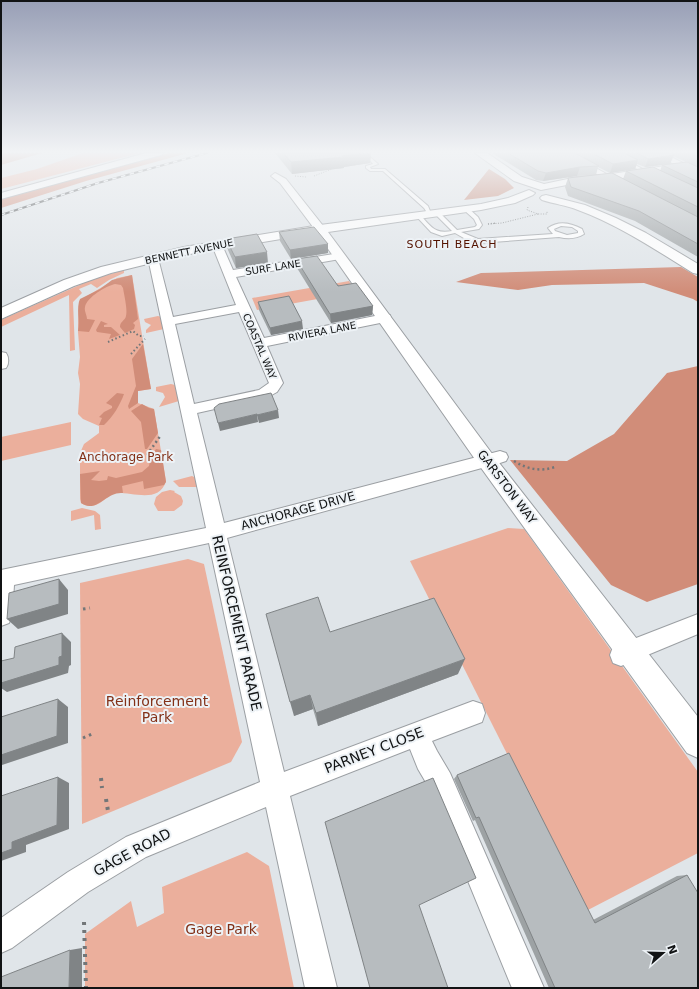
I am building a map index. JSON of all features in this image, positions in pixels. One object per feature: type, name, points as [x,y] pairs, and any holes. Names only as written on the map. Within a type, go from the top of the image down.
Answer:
[{"type":"street","points":[[297,199],[320,229]]},
{"type":"street","name":"BENNETT AVENUE","points":[[481,207],[514,199]]},
{"type":"street","name":"BENNETT AVENUE","points":[[1,314],[69,283],[106,270],[153,258],[217,245],[320,229],[481,207],[516,204],[527,199]]},
{"type":"street","points":[[561,199],[621,225],[698,270]]},
{"type":"street","points":[[567,199],[580,207]]},
{"type":"street","name":"GARSTON WAY","points":[[320,229],[385,318],[493,458],[625,653],[698,742]]},
{"type":"street","name":"COASTAL WAY","points":[[188,410],[258,395],[268,392],[275,385],[275,380],[260,343],[217,245]]},
{"type":"street","name":"SURF LANE","points":[[231,274],[340,256]]},
{"type":"street","name":"REINFORCEMENT PARADE","points":[[153,258],[321,988]]},
{"type":"street","points":[[167,322],[244,307]]},
{"type":"street","name":"RIVIERA LANE","points":[[260,343],[385,318]]},
{"type":"street","points":[[1,356],[1,365]]},
{"type":"street","name":"ANCHORAGE DRIVE","points":[[3,578],[216,533],[493,458]]},
{"type":"street","points":[[1,616],[3,578]]},
{"type":"street","points":[[625,653],[698,624]]},
{"type":"street","name":"PARNEY CLOSE","points":[[276,789],[473,713]]},
{"type":"street","points":[[417,734],[427,760],[441,782],[528,988]]},
{"type":"street","name":"GAGE ROAD","points":[[1,937],[78,882],[136,847],[276,789]]},
{"type":"lane","points":[[417,199],[426,207],[428,211],[427,215],[437,233],[442,234],[477,228],[479,224],[476,218],[466,209]]},
{"type":"lane","points":[[427,215],[465,237],[485,241],[559,235],[574,236],[581,234],[581,232],[577,228],[569,225],[560,224],[553,226],[553,232],[559,235]]},
{"type":"path","points":[[529,207],[527,210],[538,214]]},
{"type":"path","points":[[479,224],[502,224],[538,214],[547,214],[548,212],[546,210]]},
{"type":"path","points":[[108,342],[133,331],[139,336],[145,337],[131,354]]},
{"type":"path","points":[[147,455],[161,435]]},
{"type":"path","points":[[83,610],[90,608]]},
{"type":"path","points":[[83,738],[94,733]]},
{"type":"path","points":[[101,778],[102,788]]},
{"type":"path","points":[[106,800],[108,811]]},
{"type":"path","points":[[84,922],[86,988]]},
{"type":"green space","points":[[124,270],[124,273],[97,288],[91,284],[79,289],[82,293],[73,302],[75,350],[70,351],[69,295],[1,327],[1,320],[3,319],[93,279]]},
{"type":"green space","name":"Anchorage Park","points":[[132,275],[151,389],[138,391],[138,403],[154,409],[166,481],[157,493],[151,495],[114,493],[99,504],[91,506],[81,503],[80,499],[80,453],[84,444],[99,433],[99,426],[83,419],[78,414],[80,384],[78,373],[80,357],[78,332],[79,301],[117,278]]},
{"type":"green space","points":[[349,281],[356,292],[257,310],[252,298]]},
{"type":"green space","points":[[158,316],[161,317],[164,329],[146,333],[146,330],[151,325],[145,322],[144,319]]},
{"type":"green space","points":[[171,384],[175,385],[179,401],[159,407],[165,397],[163,393],[156,391],[156,387]]},
{"type":"green space","points":[[71,422],[71,445],[1,461],[1,437]]},
{"type":"green space","points":[[192,476],[196,478],[198,487],[179,487],[173,481]]},
{"type":"green space","points":[[170,490],[175,491],[174,492],[181,496],[183,501],[182,505],[174,511],[158,511],[154,504],[156,497],[162,492]]},
{"type":"green space","points":[[82,508],[95,511],[100,515],[101,529],[95,530],[94,515],[71,521],[71,511]]},
{"type":"green space","points":[[508,528],[524,529],[698,772],[698,853],[586,911],[410,561]]},
{"type":"green space","name":"Reinforcement Park","points":[[188,559],[204,564],[242,742],[231,762],[82,824],[80,583]]},
{"type":"green space","name":"Gage Park","points":[[247,852],[269,866],[294,988],[85,988],[85,934],[131,901],[137,927],[164,913],[162,887]]},
{"type":"shaded area","points":[[1,199],[29,199],[1,208]]},
{"type":"shaded area","points":[[681,267],[698,277],[698,302],[644,283],[552,285],[518,290],[456,282],[481,273]]},
{"type":"shaded area","points":[[132,275],[138,319],[133,323],[135,325],[134,329],[125,333],[120,327],[126,316],[126,307],[123,288],[121,285],[115,284],[107,287],[89,299],[85,308],[87,319],[95,320],[89,332],[78,331],[78,306],[80,299],[100,289],[112,280]]},
{"type":"shaded area","points":[[101,321],[108,324],[104,325],[104,327],[111,327],[120,335],[109,339],[111,334],[97,332],[96,330]]},
{"type":"shaded area","points":[[143,344],[151,389],[138,391],[138,403],[129,409],[128,406],[136,386],[132,359]]},
{"type":"shaded area","points":[[698,366],[698,584],[647,602],[611,585],[510,460],[567,461],[614,434],[667,373]]},
{"type":"shaded area","points":[[117,393],[124,394],[118,407],[104,425],[99,425],[102,418],[99,417],[104,412],[112,408],[112,406],[106,403]]},
{"type":"shaded area","points":[[142,404],[154,409],[158,433],[147,449],[145,449],[141,422],[131,411]]},
{"type":"shaded area","points":[[156,449],[161,450],[166,482],[164,485],[144,489],[143,481],[122,486],[123,493],[112,495],[92,506],[87,506],[81,503],[80,474],[100,471],[91,480],[99,481],[107,480],[108,476],[116,478],[142,472],[149,466],[151,456]]},
{"type":"building","points":[[605,199],[663,199],[698,217],[698,244],[639,211]]},
{"type":"building","points":[[682,199],[698,199],[698,207]]},
{"type":"building","points":[[314,227],[328,244],[290,250],[279,232]]},
{"type":"building","points":[[257,234],[267,252],[235,257],[226,239]]},
{"type":"building","points":[[317,256],[338,286],[356,283],[373,306],[330,314],[296,259]]},
{"type":"building","points":[[289,296],[302,321],[270,328],[258,302]]},
{"type":"building","points":[[271,393],[278,410],[218,423],[214,408],[219,404]]},
{"type":"building","points":[[59,579],[59,604],[7,619],[9,593]]},
{"type":"building","points":[[318,597],[330,632],[434,598],[465,659],[316,713],[310,695],[290,702],[266,614]]},
{"type":"building","points":[[62,633],[62,656],[59,657],[59,665],[1,683],[1,661],[14,658],[15,647]]},
{"type":"building","points":[[58,699],[57,736],[1,755],[1,717]]},
{"type":"building","points":[[509,753],[595,923],[687,875],[698,893],[698,988],[555,988],[479,817],[476,818],[457,775]]},
{"type":"building","points":[[58,777],[57,825],[12,842],[12,849],[1,853],[1,796]]},
{"type":"building","points":[[433,778],[476,878],[419,905],[448,988],[370,988],[325,822]]},
{"type":"building","points":[[70,950],[69,988],[1,988],[1,977]]},
{"type":"railway","points":[[1,215],[49,199]]},
{"type":"district","name":"SOUTH BEACH","points":[[452,244]]}]
